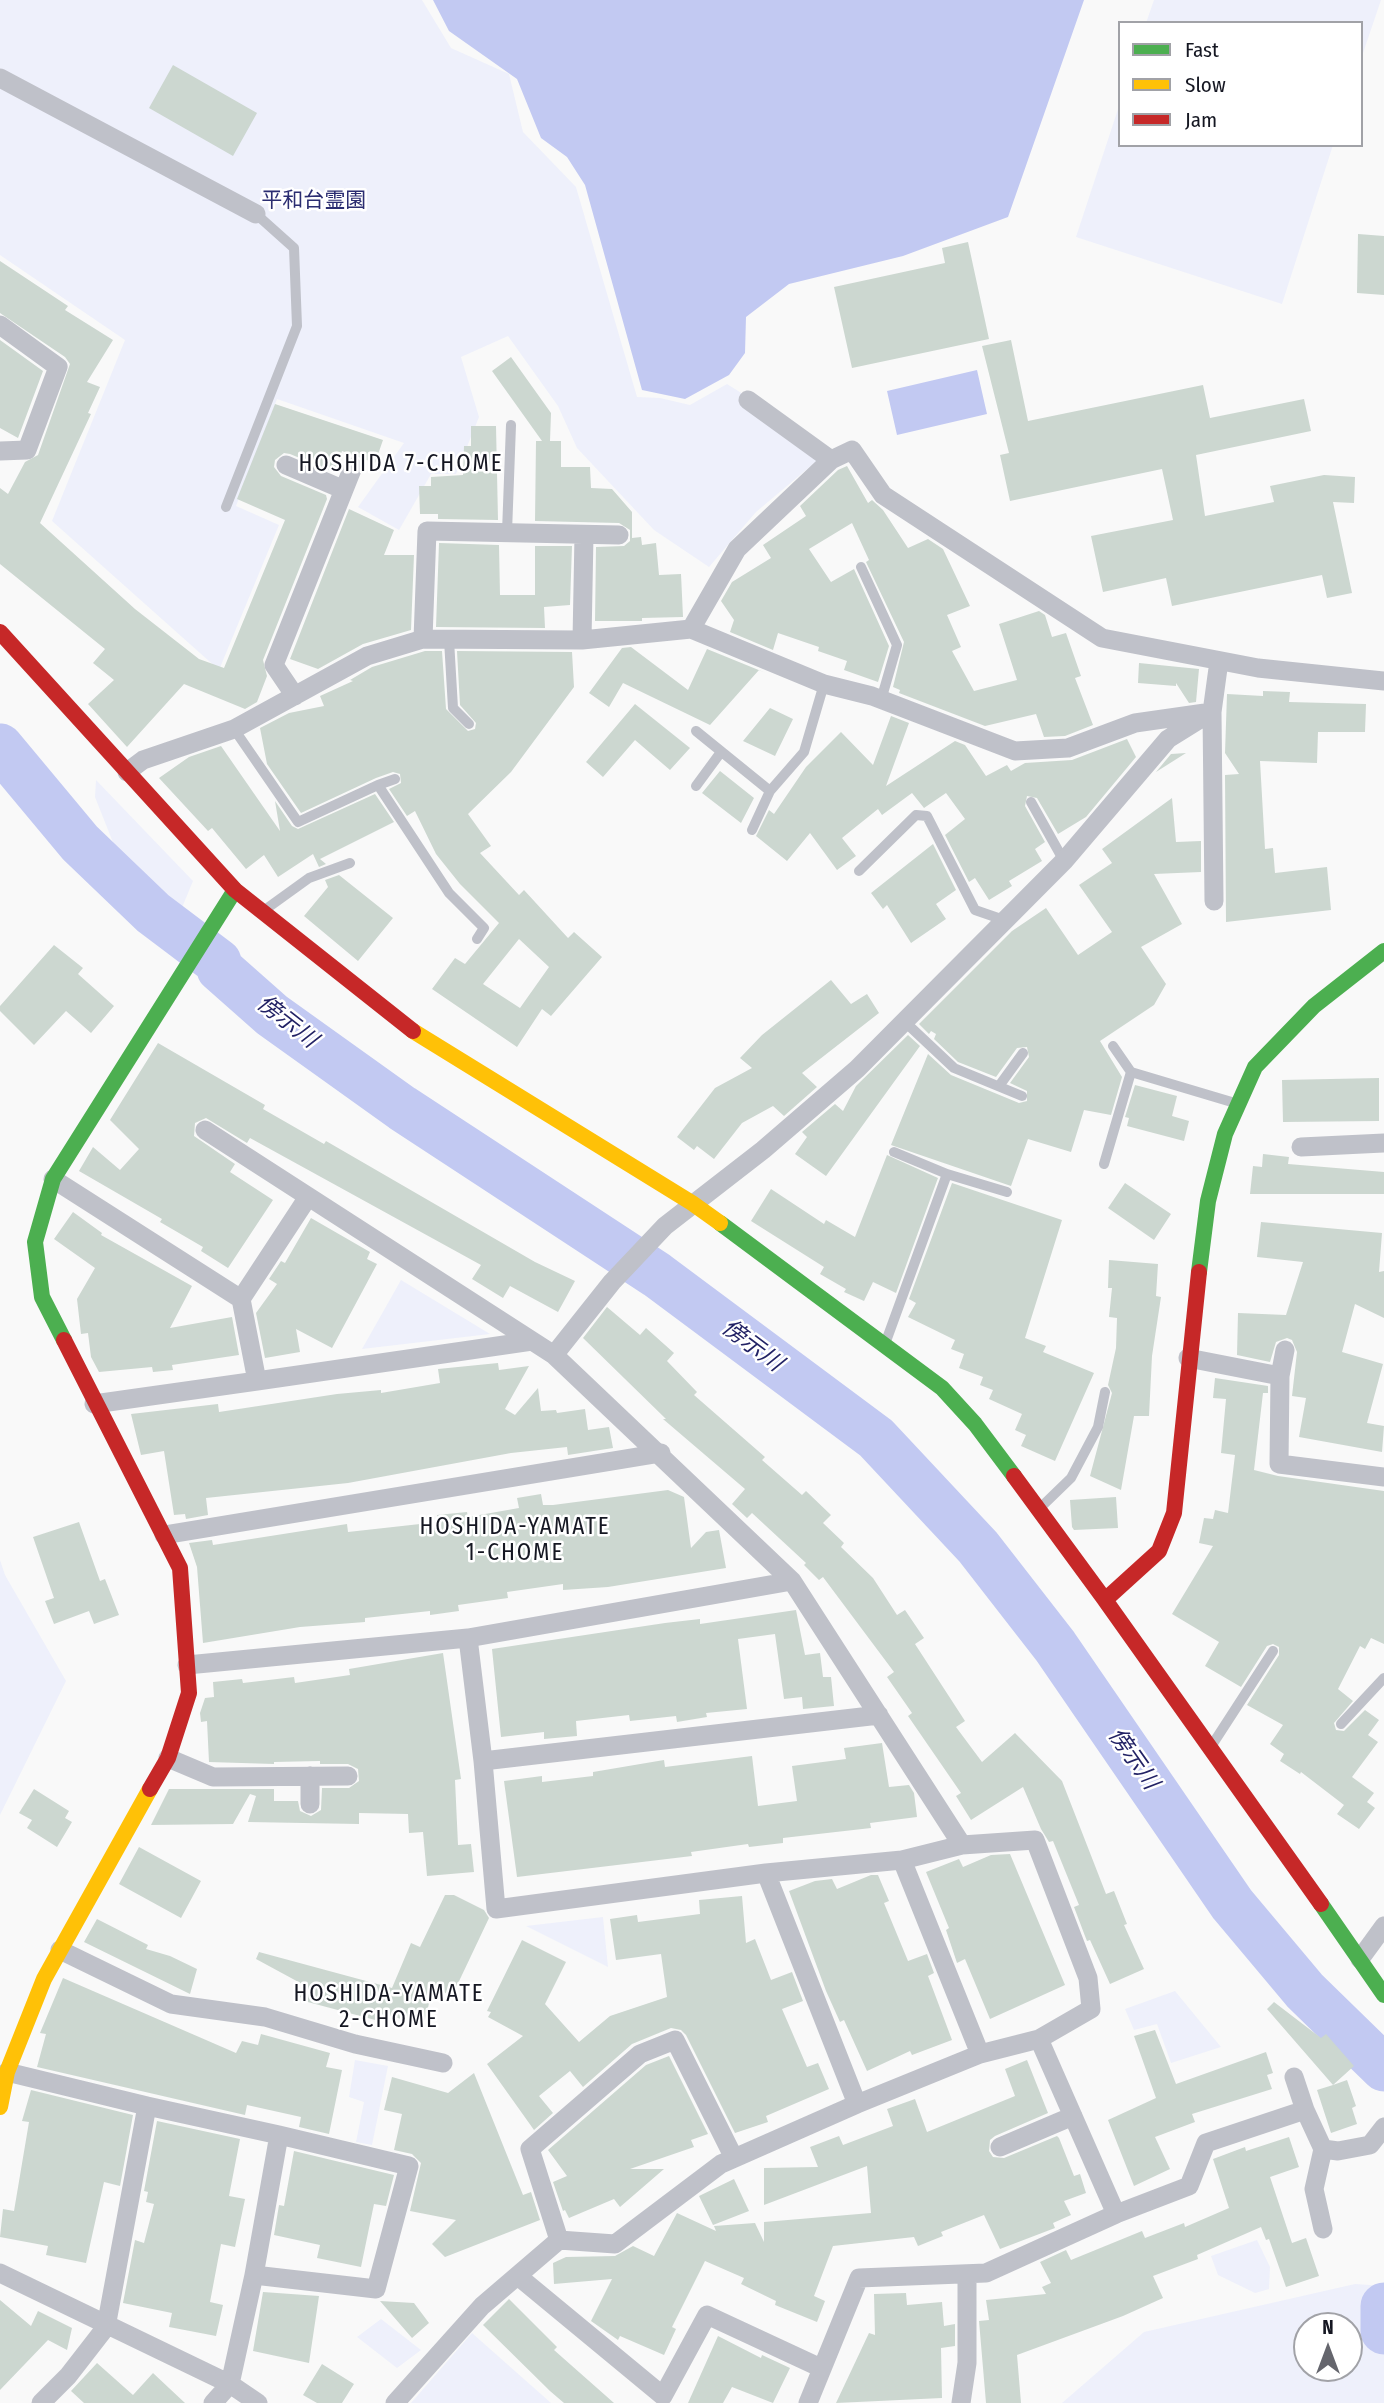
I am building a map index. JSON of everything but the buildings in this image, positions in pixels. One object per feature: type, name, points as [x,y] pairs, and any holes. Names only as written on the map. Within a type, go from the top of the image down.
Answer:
[{"type":"street","points":[[0,78],[256,214]]},
{"type":"street","points":[[0,325],[58,367],[27,450],[0,451]]},
{"type":"street","points":[[748,400],[831,460]]},
{"type":"street","points":[[691,629],[737,548],[831,460],[852,450],[883,495],[1102,638],[1219,661],[1384,681]]},
{"type":"street","points":[[286,465],[342,489]]},
{"type":"street","points":[[295,696],[274,665],[353,467]]},
{"type":"street","points":[[423,639],[427,531],[619,535]]},
{"type":"street","points":[[582,640],[584,535]]},
{"type":"street","points":[[326,538],[344,547]]},
{"type":"street","points":[[127,772],[143,760],[234,729],[367,656],[423,639],[582,640],[691,629],[824,684],[881,700],[1014,751],[1068,748],[1135,723],[1212,712]]},
{"type":"street","points":[[0,632],[235,891],[416,1033],[692,1203],[942,1388],[959,1406],[1038,1509],[1212,1745],[1384,1994]]},
{"type":"street","points":[[1214,901],[1212,712],[1219,661]]},
{"type":"street","points":[[554,1355],[612,1282],[665,1226],[763,1150],[857,1069],[1064,861],[1168,739],[1212,712]]},
{"type":"street","points":[[0,2107],[7,2072],[44,1979],[168,1758],[189,1693],[180,1568],[94,1404],[42,1297],[34,1242],[53,1179],[235,891]]},
{"type":"street","points":[[1105,1600],[1159,1551],[1174,1513],[1188,1358],[1208,1201],[1225,1134],[1255,1067],[1314,1006],[1384,951]]},
{"type":"street","points":[[205,1130],[554,1355],[661,1453],[792,1581],[962,1844]]},
{"type":"street","points":[[1301,1147],[1384,1143]]},
{"type":"street","points":[[53,1179],[241,1299]]},
{"type":"street","points":[[257,1381],[241,1299],[308,1197]]},
{"type":"street","points":[[94,1404],[532,1342]]},
{"type":"street","points":[[1285,1350],[1280,1376],[1279,1474],[1384,1477]]},
{"type":"street","points":[[1188,1358],[1280,1376]]},
{"type":"street","points":[[164,1535],[661,1453]]},
{"type":"street","points":[[187,1664],[468,1638],[792,1581]]},
{"type":"street","points":[[395,2403],[482,2306],[559,2240],[615,2244],[721,2164],[980,2054],[1040,2039],[1091,2009],[1088,1978],[1035,1840],[962,1844],[902,1860],[766,1873],[496,1909],[484,1761],[468,1638]]},
{"type":"street","points":[[484,1761],[879,1715]]},
{"type":"street","points":[[168,1758],[213,1777],[348,1776]]},
{"type":"street","points":[[310,1776],[310,1804]]},
{"type":"street","points":[[902,1860],[980,2054]]},
{"type":"street","points":[[766,1873],[857,2104]]},
{"type":"street","points":[[1360,1959],[1384,1926]]},
{"type":"street","points":[[61,1950],[171,2004],[265,2017],[355,2044],[443,2063]]},
{"type":"street","points":[[1040,2039],[1116,2214]]},
{"type":"street","points":[[559,2240],[530,2149],[639,2054],[676,2040],[734,2158]]},
{"type":"street","points":[[7,2072],[409,2166],[376,2290],[254,2275]]},
{"type":"street","points":[[1294,2077],[1305,2110],[1324,2149],[1314,2189],[1323,2229]]},
{"type":"street","points":[[41,2403],[68,2376],[106,2326],[147,2106]]},
{"type":"street","points":[[808,2403],[859,2278],[986,2273],[1116,2214],[1189,2186],[1206,2143],[1305,2110]]},
{"type":"street","points":[[1000,2147],[1073,2116]]},
{"type":"street","points":[[1324,2149],[1338,2151],[1370,2145],[1384,2127]]},
{"type":"street","points":[[213,2403],[230,2384],[254,2275],[279,2135]]},
{"type":"street","points":[[0,2273],[230,2384],[258,2403]]},
{"type":"street","points":[[961,2403],[967,2363],[967,2274]]},
{"type":"street","points":[[519,2277],[663,2396],[707,2315],[821,2368]]},
{"type":"lane","points":[[226,507],[297,326],[294,248],[256,214]]},
{"type":"lane","points":[[507,532],[511,425]]},
{"type":"lane","points":[[861,567],[897,645],[881,700]]},
{"type":"lane","points":[[449,640],[453,708],[468,724]]},
{"type":"lane","points":[[752,830],[770,791],[804,752],[824,684]]},
{"type":"lane","points":[[234,729],[298,822],[395,779]]},
{"type":"lane","points":[[696,731],[770,791]]},
{"type":"lane","points":[[696,786],[721,752]]},
{"type":"lane","points":[[378,785],[449,893],[484,928],[477,939]]},
{"type":"lane","points":[[1031,802],[1064,861]]},
{"type":"lane","points":[[859,871],[916,815],[928,816],[975,910],[1004,920]]},
{"type":"lane","points":[[262,912],[309,878],[350,863]]},
{"type":"lane","points":[[904,1021],[954,1068],[1022,1096]]},
{"type":"lane","points":[[1113,1046],[1131,1072],[1238,1104]]},
{"type":"lane","points":[[999,1086],[1023,1053]]},
{"type":"lane","points":[[1104,1164],[1131,1072]]},
{"type":"lane","points":[[894,1152],[947,1174],[1007,1192]]},
{"type":"lane","points":[[885,1345],[947,1174]]},
{"type":"lane","points":[[1038,1509],[1071,1478],[1098,1427],[1105,1392]]},
{"type":"lane","points":[[1212,1745],[1273,1651]]},
{"type":"lane","points":[[1341,1724],[1384,1678]]},
{"type":"green space","name":"平和台霊園","points":[[0,0],[422,0],[451,48],[509,74],[523,132],[576,187],[637,397],[660,398],[690,405],[727,384],[831,449],[756,512],[709,567],[654,530],[577,448],[558,406],[508,336],[461,357],[479,417],[456,474],[431,474],[399,530],[358,507],[404,443],[277,399],[236,506],[279,525],[219,670],[52,521],[125,340],[0,255]]},
{"type":"green space","points":[[1154,0],[1381,0],[1363,53],[1363,21],[1147,21]]},
{"type":"green space","points":[[1118,109],[1118,147],[1332,147],[1282,304],[1076,237]]},
{"type":"green space","points":[[96,780],[193,881],[176,922],[112,863],[114,845],[95,797]]},
{"type":"green space","points":[[401,1280],[490,1334],[362,1349]]},
{"type":"green space","points":[[0,1560],[5,1575],[66,1681],[0,1815]]},
{"type":"green space","points":[[603,1917],[608,1967],[526,1926]]},
{"type":"green space","points":[[1175,1991],[1221,2047],[1171,2063],[1157,2024],[1134,2030],[1125,2009]]},
{"type":"green space","points":[[355,2060],[388,2066],[372,2145],[356,2142],[364,2102],[349,2097]]},
{"type":"green space","points":[[1257,2240],[1270,2267],[1269,2289],[1255,2293],[1218,2275],[1211,2256]]},
{"type":"green space","points":[[1355,2284],[1384,2286],[1384,2403],[1062,2403],[1144,2332]]},
{"type":"green space","points":[[381,2319],[421,2350],[397,2368],[357,2337]]},
{"type":"green space","points":[[472,2333],[551,2403],[411,2403]]},
{"type":"water","points":[[433,0],[1084,0],[1008,217],[903,256],[789,284],[746,317],[745,353],[729,375],[685,399],[642,390],[585,185],[567,157],[541,138],[517,79],[449,31]]},
{"type":"water","points":[[977,370],[987,414],[897,435],[887,391]]},
{"type":"waterway","name":"傍示川","points":[[0,747],[80,843],[153,913],[218,962],[220,969],[272,1015],[402,1108],[657,1275],[876,1438],[978,1547],[1055,1646],[1232,1904],[1305,1991],[1384,2068]]},
{"type":"waterway","name":"傍示川","points":[[1384,2306],[1384,2331]]},
{"type":"traffic: fast","points":[[64,1340],[42,1297],[35,1242],[53,1179],[235,890]]},
{"type":"traffic: fast","points":[[1199,1272],[1208,1201],[1225,1134],[1255,1067],[1314,1006],[1384,951]]},
{"type":"traffic: fast","points":[[720,1223],[942,1388],[975,1424],[1014,1476]]},
{"type":"traffic: fast","points":[[1321,1904],[1384,1995]]},
{"type":"traffic: slow","points":[[413,1031],[692,1203],[720,1223]]},
{"type":"traffic: slow","points":[[0,2107],[7,2072],[44,1979],[150,1789]]},
{"type":"traffic: jam","points":[[0,632],[235,890],[413,1031]]},
{"type":"traffic: jam","points":[[1014,1476],[1105,1600],[1159,1551],[1174,1513],[1199,1272]]},
{"type":"traffic: jam","points":[[64,1340],[180,1568],[189,1693],[168,1758],[150,1789]]},
{"type":"traffic: jam","points":[[1105,1600],[1321,1904]]},
{"type":"district","name":"HOSHIDA 7-CHOME","points":[[401,465]]},
{"type":"district","name":"HOSHIDA-YAMATE 1-CHOME","points":[[515,1541]]},
{"type":"district","name":"HOSHIDA-YAMATE 2-CHOME","points":[[389,2008]]}]
